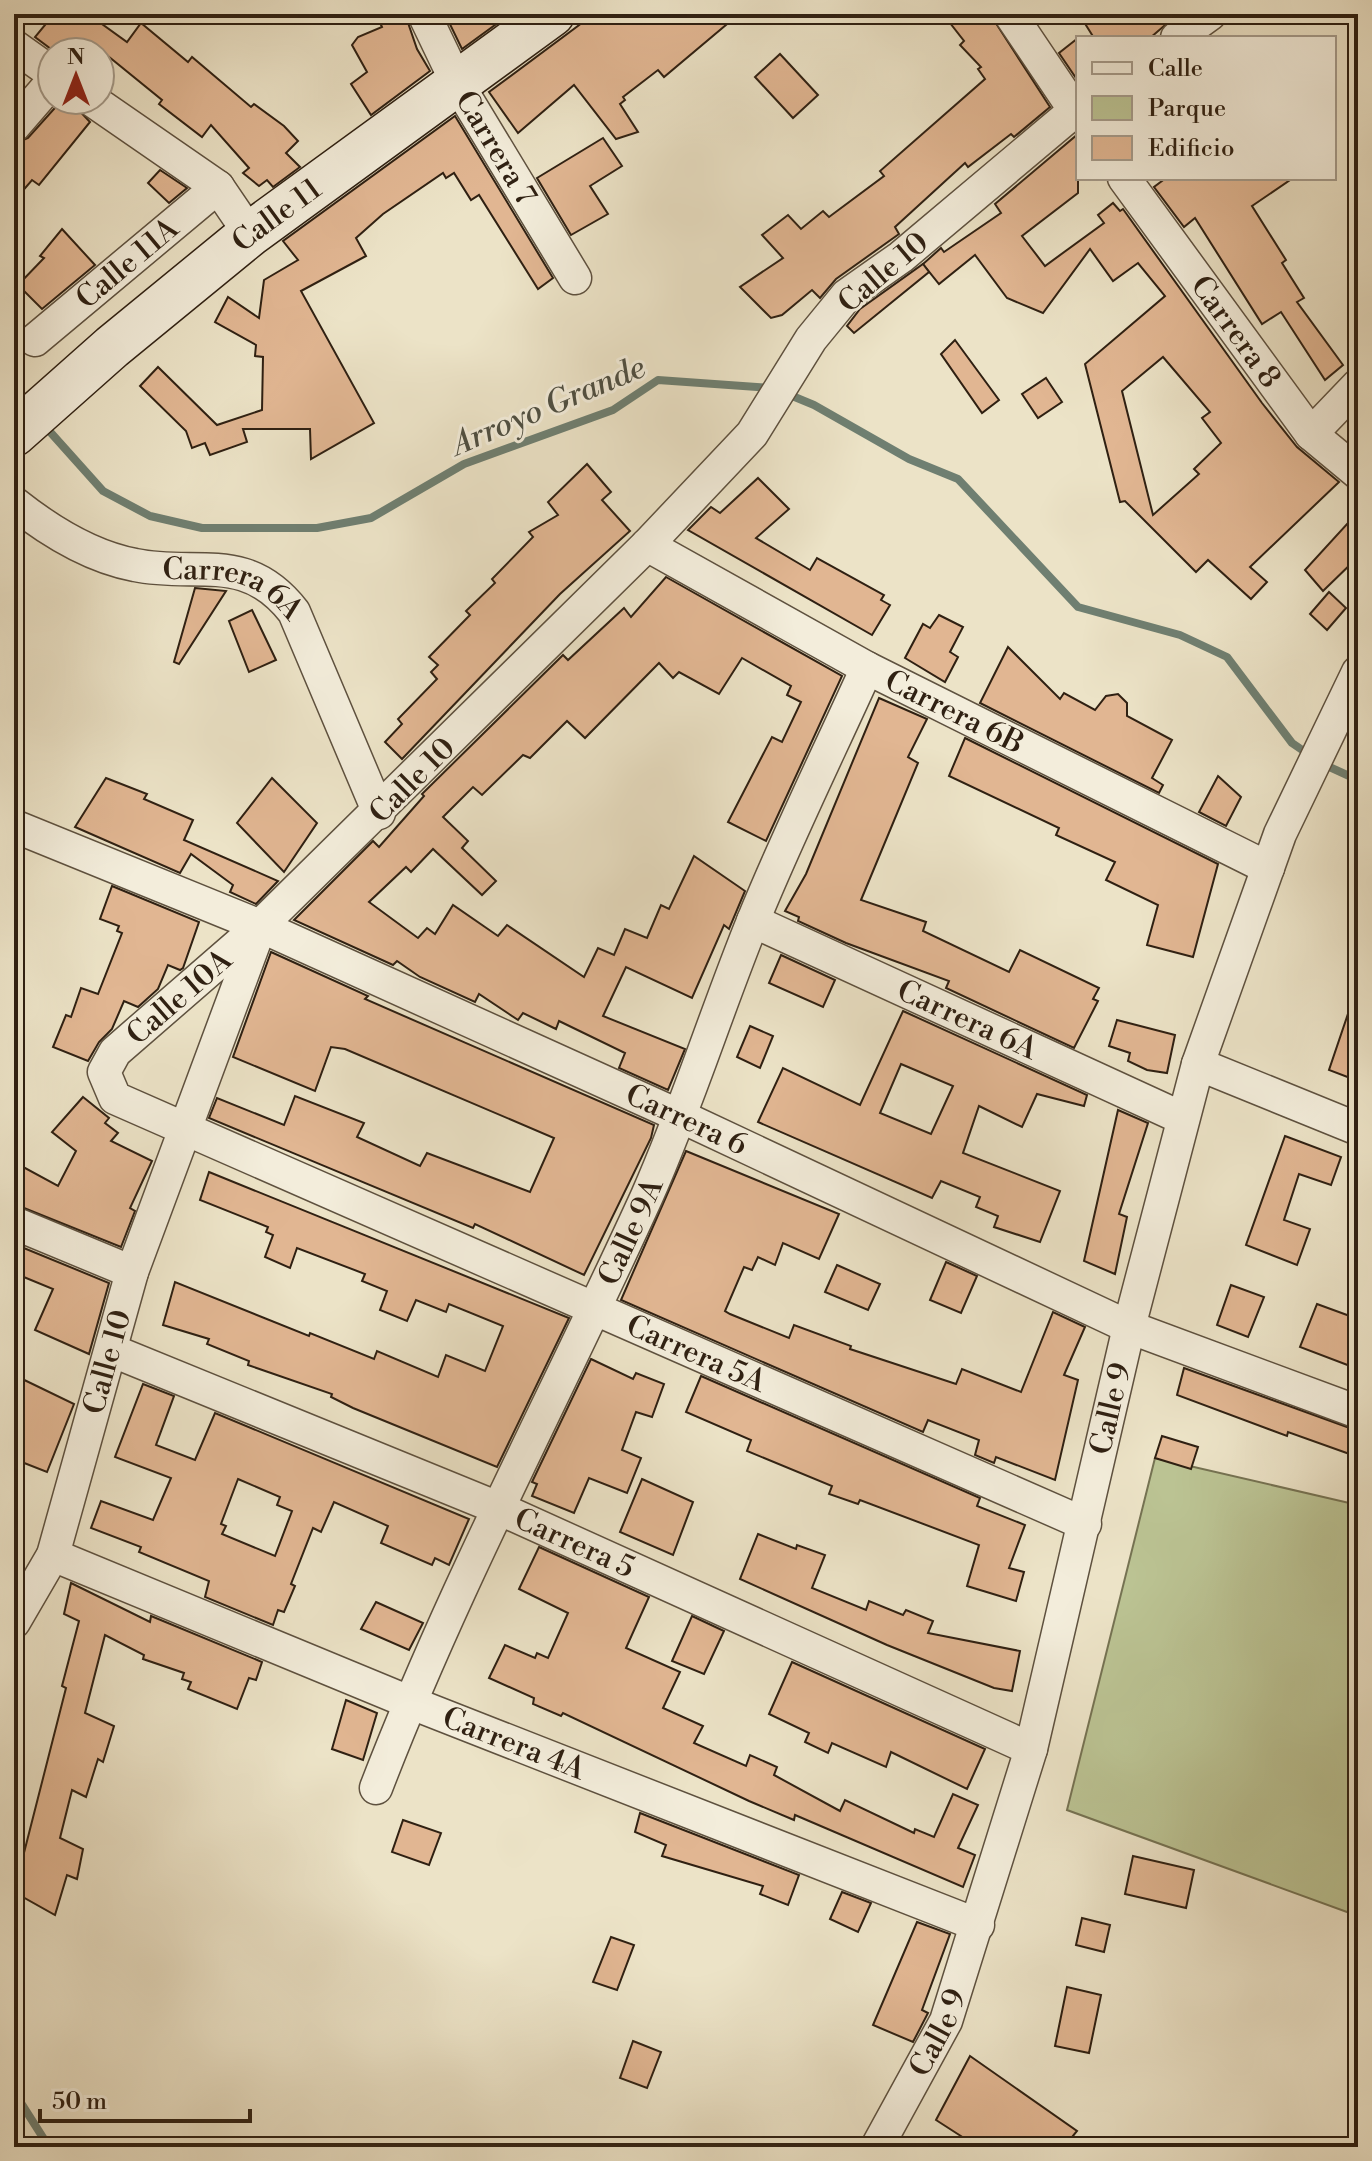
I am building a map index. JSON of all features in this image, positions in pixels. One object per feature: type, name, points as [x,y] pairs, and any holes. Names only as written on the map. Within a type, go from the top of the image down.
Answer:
[{"type":"street","name":"Carrera 7","points":[[424,14],[457,83],[575,278]]},
{"type":"street","name":"Calle 11","points":[[14,434],[112,347],[250,234],[552,14]]},
{"type":"street","points":[[1010,14],[1076,110]]},
{"type":"street","points":[[1180,36],[1210,14]]},
{"type":"street","points":[[14,46],[36,62]]},
{"type":"street","points":[[14,126],[36,101]]},
{"type":"street","name":"Calle 10","points":[[14,1622],[53,1555],[113,1351],[132,1272],[260,926],[379,813],[647,545],[752,434],[811,339],[847,295],[901,257],[1076,112]]},
{"type":"street","points":[[115,116],[218,187],[250,234]]},
{"type":"street","name":"Carrera 8","points":[[1125,180],[1311,434],[1358,473]]},
{"type":"street","name":"Calle 11A","points":[[35,340],[218,187]]},
{"type":"street","points":[[1311,434],[1358,385]]},
{"type":"street","name":"Carrera 6A","points":[[14,503],[90,550],[132,565],[224,569],[278,592],[294,612],[379,813]]},
{"type":"street","name":"Carrera 6B","points":[[647,545],[867,668],[1268,868]]},
{"type":"street","name":"Calle 9A","points":[[376,1788],[409,1702],[498,1508],[595,1311],[682,1117],[753,921],[867,668]]},
{"type":"street","name":"Calle 9","points":[[877,2147],[946,2021],[1031,1749],[1129,1327],[1198,1064],[1280,834],[1358,672]]},
{"type":"street","name":"Carrera 6","points":[[14,826],[260,926],[682,1117],[1129,1327],[1358,1412]]},
{"type":"street","name":"Carrera 6A","points":[[753,921],[1182,1118]]},
{"type":"street","name":"Calle 10A","points":[[104,1072],[115,1052],[260,926]]},
{"type":"street","points":[[1198,1064],[1358,1129]]},
{"type":"street","name":"Carrera 5A","points":[[104,1072],[115,1098],[1085,1524]]},
{"type":"street","points":[[14,1223],[132,1272]]},
{"type":"street","name":"Carrera 5","points":[[113,1351],[498,1508],[1031,1749]]},
{"type":"street","name":"Carrera 4A","points":[[53,1555],[409,1702],[978,1925]]},
{"type":"green space","points":[[1155,1458],[1358,1505],[1358,1916],[1067,1810]]},
{"type":"building","points":[[54,14],[88,14],[127,42],[141,23],[188,62],[192,57],[251,107],[254,104],[284,126],[298,141],[286,153],[300,167],[273,187],[267,180],[259,186],[243,173],[249,168],[211,125],[202,137],[159,104],[162,100],[116,63],[116,36],[35,37]]},
{"type":"building","points":[[376,14],[405,14],[417,49],[430,71],[371,115],[351,84],[367,72],[352,45],[358,37],[382,27]]},
{"type":"building","points":[[445,14],[510,14],[462,49]]},
{"type":"building","points":[[594,14],[739,14],[664,77],[658,70],[623,97],[625,100],[620,104],[638,132],[616,139],[574,85],[518,133],[489,92]]},
{"type":"building","points":[[943,14],[990,14],[1050,107],[1014,137],[1011,134],[968,167],[965,163],[895,227],[899,234],[836,279],[820,298],[812,290],[782,315],[771,318],[740,287],[783,258],[762,235],[788,215],[801,229],[823,211],[829,217],[884,176],[880,171],[985,79],[978,69],[981,67],[960,45],[964,41]]},
{"type":"building","points":[[1079,14],[1178,14],[1152,36],[1093,36]]},
{"type":"building","points":[[1076,40],[1076,78],[1059,53]]},
{"type":"building","points":[[780,54],[818,95],[793,118],[755,77]]},
{"type":"building","points":[[48,116],[84,116],[90,122],[39,185],[32,180],[14,201],[14,144],[28,138]]},
{"type":"building","points":[[455,116],[553,278],[538,289],[479,195],[471,200],[454,173],[446,178],[443,173],[383,214],[356,238],[366,256],[301,291],[374,423],[311,459],[310,429],[243,429],[247,442],[210,455],[205,443],[192,448],[186,431],[140,386],[158,367],[217,425],[262,410],[263,357],[255,356],[256,345],[215,322],[228,297],[259,318],[264,280],[298,260],[283,241]]},
{"type":"building","points":[[1076,136],[1078,193],[1022,236],[1045,266],[1104,223],[1098,215],[1113,203],[1120,211],[1123,209],[1262,403],[1297,447],[1339,482],[1250,567],[1267,582],[1251,599],[1208,560],[1196,572],[1125,501],[1120,502],[1085,364],[1165,296],[1138,263],[1113,281],[1090,249],[1043,313],[1007,298],[975,255],[939,284],[923,264],[941,248],[944,252],[1001,213],[995,204]],"holes":[[[1163,357],[1210,412],[1202,418],[1221,443],[1194,469],[1199,474],[1153,515],[1122,391]]]},
{"type":"building","points":[[603,138],[622,166],[590,186],[608,214],[571,235],[537,178]]},
{"type":"building","points":[[160,170],[187,188],[169,203],[148,183]]},
{"type":"building","points":[[1163,180],[1290,180],[1252,206],[1286,260],[1282,263],[1304,298],[1297,302],[1343,365],[1325,380],[1281,312],[1262,324],[1195,218],[1184,227],[1154,187]]},
{"type":"building","points":[[62,229],[95,265],[42,309],[18,285],[44,258],[40,256]]},
{"type":"building","points":[[923,264],[929,272],[854,333],[847,326],[860,309]]},
{"type":"building","points":[[955,340],[999,400],[982,413],[941,354]]},
{"type":"building","points":[[1046,378],[1062,402],[1038,418],[1022,394]]},
{"type":"building","points":[[587,464],[611,492],[602,500],[630,531],[560,594],[402,759],[385,742],[402,724],[398,719],[437,679],[431,672],[438,665],[429,657],[470,615],[466,611],[495,583],[492,579],[533,537],[529,532],[558,515],[548,502]]},
{"type":"building","points":[[758,478],[789,509],[756,538],[810,570],[817,558],[884,595],[881,600],[890,605],[872,635],[688,530],[711,507],[720,513]]},
{"type":"building","points":[[1358,512],[1358,557],[1323,591],[1305,570]]},
{"type":"building","points":[[666,577],[842,676],[766,841],[728,822],[772,737],[782,742],[801,702],[787,695],[791,686],[742,658],[719,694],[679,672],[673,678],[659,663],[585,738],[567,721],[530,758],[523,755],[482,795],[473,787],[443,817],[468,841],[462,848],[496,881],[482,895],[433,849],[411,872],[406,867],[369,902],[418,938],[427,928],[435,934],[453,905],[498,936],[507,925],[584,977],[598,948],[614,955],[625,929],[647,938],[661,905],[669,909],[694,856],[745,891],[729,929],[724,925],[692,998],[626,967],[603,1016],[685,1049],[668,1090],[619,1068],[625,1053],[559,1021],[556,1029],[523,1013],[518,1020],[479,994],[475,1002],[420,977],[397,961],[393,965],[294,920],[373,841],[379,847],[424,796],[422,794],[563,655],[568,660],[624,608],[631,617]]},
{"type":"building","points":[[195,588],[226,591],[179,664],[174,662]]},
{"type":"building","points":[[1329,592],[1346,608],[1327,630],[1310,614]]},
{"type":"building","points":[[252,610],[276,660],[249,672],[229,621]]},
{"type":"building","points":[[939,615],[963,627],[950,652],[958,657],[945,682],[905,658],[923,624],[930,628]]},
{"type":"building","points":[[1008,647],[1060,699],[1064,693],[1095,710],[1106,696],[1118,694],[1127,703],[1127,716],[1172,740],[1152,778],[1163,785],[1159,793],[980,703]]},
{"type":"building","points":[[879,698],[927,719],[908,757],[918,763],[861,900],[926,922],[923,931],[1009,972],[1020,950],[1099,988],[1093,999],[1098,1001],[1074,1048],[946,988],[949,981],[846,943],[798,921],[799,917],[785,911],[806,874]]},
{"type":"building","points":[[965,738],[1218,864],[1193,957],[1147,945],[1158,905],[1106,880],[1115,862],[1056,835],[1059,828],[949,776]]},
{"type":"building","points":[[1218,776],[1241,797],[1226,826],[1199,812]]},
{"type":"building","points":[[106,778],[147,794],[144,799],[193,820],[184,840],[278,881],[256,904],[230,892],[233,885],[191,854],[180,873],[75,827]]},
{"type":"building","points":[[272,778],[317,823],[284,872],[237,823]]},
{"type":"building","points":[[112,886],[199,922],[183,968],[180,970],[168,965],[158,989],[138,1007],[124,1001],[112,1029],[99,1042],[88,1061],[53,1047],[66,1015],[71,1017],[81,988],[98,994],[122,933],[117,931],[119,926],[100,919]]},
{"type":"building","points":[[271,952],[368,996],[365,999],[654,1125],[651,1138],[584,1275],[475,1224],[473,1228],[209,1118],[217,1098],[284,1125],[295,1096],[364,1123],[357,1137],[420,1166],[427,1153],[530,1192],[554,1138],[345,1049],[331,1047],[315,1091],[233,1057]]},
{"type":"building","points":[[781,955],[835,980],[823,1007],[769,983]]},
{"type":"building","points":[[1354,996],[1358,997],[1358,1081],[1329,1070]]},
{"type":"building","points":[[903,1011],[1087,1095],[1084,1106],[1037,1094],[1022,1127],[979,1106],[963,1153],[1060,1191],[1040,1242],[994,1227],[998,1216],[976,1207],[980,1197],[941,1181],[932,1198],[758,1122],[783,1068],[860,1105]],"holes":[[[901,1064],[953,1086],[931,1134],[880,1113]]]},
{"type":"building","points":[[1117,1020],[1175,1035],[1167,1073],[1147,1070],[1128,1061],[1130,1053],[1109,1046]]},
{"type":"building","points":[[750,1026],[773,1036],[760,1068],[737,1057]]},
{"type":"building","points":[[83,1097],[109,1118],[105,1123],[118,1133],[111,1141],[152,1161],[130,1208],[135,1211],[121,1247],[14,1204],[14,1162],[58,1186],[76,1151],[52,1132]]},
{"type":"building","points":[[1118,1110],[1148,1123],[1119,1214],[1127,1217],[1115,1274],[1084,1261]]},
{"type":"building","points":[[1285,1136],[1341,1157],[1331,1185],[1299,1174],[1284,1220],[1310,1229],[1297,1265],[1246,1245]]},
{"type":"building","points":[[686,1151],[839,1214],[819,1259],[783,1243],[775,1265],[758,1257],[752,1270],[744,1267],[725,1311],[730,1314],[789,1338],[794,1325],[851,1346],[850,1349],[956,1384],[962,1369],[1021,1392],[1053,1312],[1085,1327],[1064,1375],[1078,1380],[1055,1480],[996,1457],[994,1463],[975,1455],[979,1440],[928,1420],[923,1432],[621,1300]]},
{"type":"building","points":[[209,1172],[569,1318],[497,1467],[353,1408],[331,1397],[332,1394],[248,1365],[249,1361],[207,1344],[209,1339],[163,1325],[175,1282],[309,1336],[310,1333],[374,1359],[377,1351],[438,1377],[446,1355],[485,1371],[503,1326],[449,1304],[446,1312],[416,1300],[407,1321],[380,1310],[387,1291],[362,1281],[365,1274],[297,1248],[290,1268],[265,1257],[273,1235],[266,1232],[268,1227],[200,1200]]},
{"type":"building","points":[[14,1244],[109,1283],[89,1354],[35,1330],[53,1289],[14,1273]]},
{"type":"building","points":[[946,1262],[977,1276],[961,1313],[930,1300]]},
{"type":"building","points":[[837,1265],[880,1284],[868,1310],[825,1292]]},
{"type":"building","points":[[1231,1285],[1264,1297],[1248,1337],[1217,1325]]},
{"type":"building","points":[[1317,1304],[1358,1319],[1358,1369],[1300,1347]]},
{"type":"building","points":[[591,1359],[633,1379],[636,1373],[664,1384],[652,1417],[636,1412],[622,1450],[641,1458],[627,1493],[589,1478],[574,1513],[532,1496],[537,1484],[532,1482]]},
{"type":"building","points":[[1184,1368],[1358,1431],[1358,1457],[1288,1432],[1287,1436],[1177,1395]]},
{"type":"building","points":[[14,1375],[74,1404],[47,1472],[14,1459]]},
{"type":"building","points":[[701,1376],[980,1498],[977,1506],[1025,1525],[1009,1568],[1024,1572],[1016,1601],[967,1586],[979,1545],[860,1500],[858,1504],[829,1494],[832,1486],[747,1451],[751,1440],[686,1412]]},
{"type":"building","points":[[143,1384],[174,1396],[156,1445],[195,1460],[215,1413],[469,1519],[449,1565],[435,1558],[432,1565],[381,1543],[388,1526],[334,1502],[321,1532],[313,1528],[291,1584],[295,1586],[284,1612],[278,1610],[273,1625],[205,1597],[209,1581],[139,1552],[141,1547],[91,1528],[101,1501],[153,1520],[171,1478],[115,1457]],"holes":[[[238,1479],[280,1497],[277,1505],[292,1511],[275,1556],[222,1534],[226,1526],[221,1524]]]},
{"type":"building","points":[[1162,1436],[1198,1447],[1191,1469],[1155,1458]]},
{"type":"building","points":[[642,1479],[693,1502],[673,1555],[620,1532]]},
{"type":"building","points":[[758,1534],[796,1549],[797,1545],[825,1555],[812,1588],[866,1610],[869,1601],[903,1615],[906,1610],[933,1621],[928,1633],[1020,1651],[1012,1691],[994,1688],[887,1645],[740,1579]]},
{"type":"building","points":[[539,1547],[649,1597],[626,1648],[680,1672],[663,1708],[703,1726],[694,1743],[746,1766],[750,1755],[777,1767],[774,1775],[840,1811],[845,1800],[914,1833],[915,1829],[934,1837],[953,1794],[978,1805],[958,1848],[975,1855],[963,1887],[795,1815],[794,1820],[749,1801],[563,1713],[561,1716],[533,1704],[534,1698],[489,1678],[505,1645],[535,1658],[537,1653],[548,1658],[568,1613],[519,1589]]},
{"type":"building","points":[[71,1583],[150,1622],[151,1616],[262,1662],[256,1680],[249,1678],[237,1709],[188,1689],[191,1682],[182,1679],[184,1673],[143,1659],[144,1655],[105,1635],[85,1713],[114,1726],[103,1762],[98,1759],[86,1797],[72,1790],[60,1838],[83,1849],[77,1879],[67,1875],[55,1915],[14,1892],[66,1688],[62,1686],[79,1621],[64,1614]]},
{"type":"building","points":[[376,1602],[423,1623],[409,1650],[361,1629]]},
{"type":"building","points":[[692,1616],[724,1631],[704,1674],[672,1661]]},
{"type":"building","points":[[792,1662],[985,1749],[967,1789],[891,1752],[886,1767],[832,1743],[828,1753],[805,1742],[809,1733],[769,1714]]},
{"type":"building","points":[[346,1700],[377,1713],[363,1760],[332,1749]]},
{"type":"building","points":[[640,1813],[799,1875],[788,1905],[760,1894],[763,1886],[662,1856],[666,1845],[635,1832]]},
{"type":"building","points":[[403,1820],[441,1833],[429,1865],[392,1852]]},
{"type":"building","points":[[1133,1856],[1194,1870],[1186,1908],[1125,1894]]},
{"type":"building","points":[[842,1892],[871,1903],[858,1932],[830,1919]]},
{"type":"building","points":[[1082,1918],[1110,1925],[1104,1952],[1076,1945]]},
{"type":"building","points":[[917,1922],[950,1934],[922,2010],[928,2013],[913,2042],[873,2025]]},
{"type":"building","points":[[611,1937],[634,1945],[617,1990],[593,1982]]},
{"type":"building","points":[[1067,1987],[1101,1995],[1089,2053],[1055,2046]]},
{"type":"building","points":[[633,2041],[661,2052],[647,2088],[620,2078]]},
{"type":"building","points":[[970,2056],[1077,2131],[1064,2147],[978,2147],[936,2120]]},
{"type":"waterway","name":"Arroyo Grande","points":[[43,424],[103,491],[150,516],[202,528],[317,528],[371,518],[464,464],[613,410],[658,380],[772,388]]},
{"type":"waterway","name":"Arroyo Grande","points":[[785,393],[814,405],[909,459],[958,479],[1078,607],[1180,635],[1227,657],[1292,743],[1311,756]]},
{"type":"waterway","name":"Arroyo Grande","points":[[1323,764],[1358,780]]},
{"type":"waterway","points":[[14,2092],[49,2147]]}]
